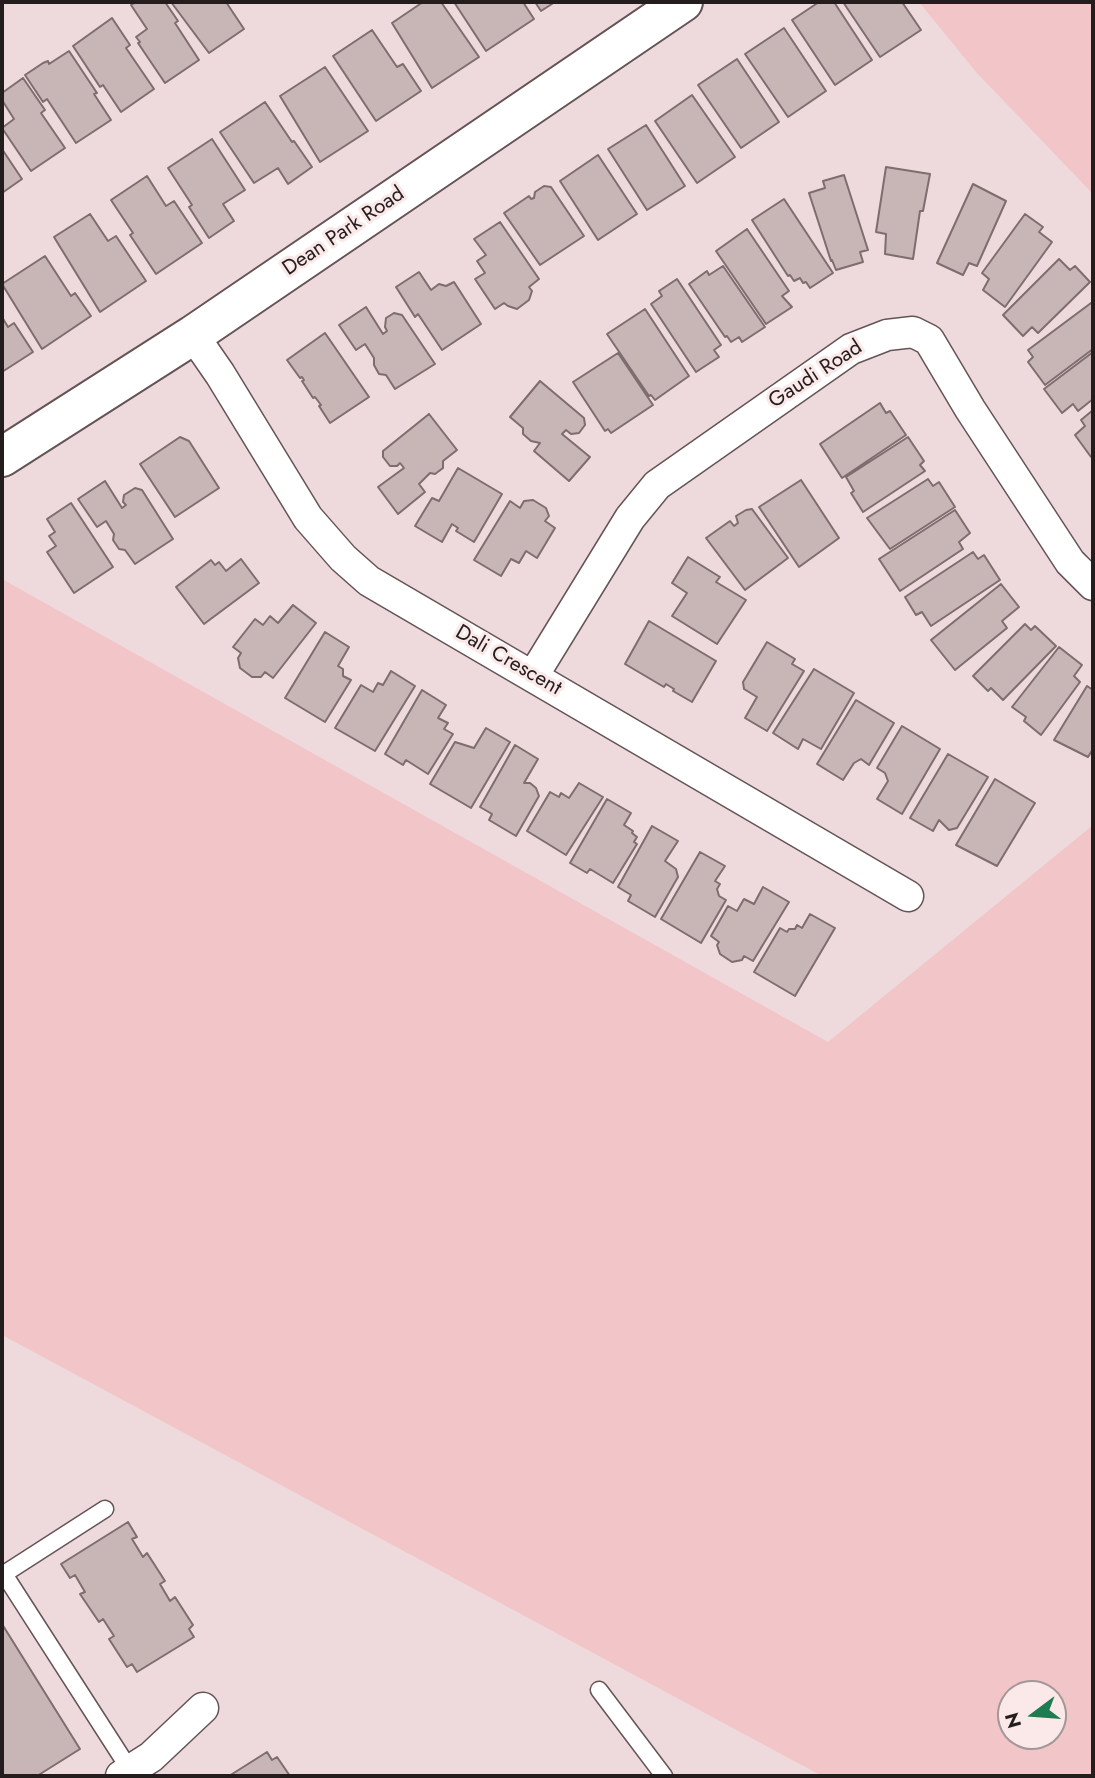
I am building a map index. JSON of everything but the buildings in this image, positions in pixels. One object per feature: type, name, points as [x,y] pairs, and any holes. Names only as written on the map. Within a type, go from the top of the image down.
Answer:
[{"type":"street","name":"Dean Park Road","points":[[2,457],[193,335],[683,2]]},
{"type":"street","name":"Gaudi Road","points":[[533,676],[630,518],[657,485],[851,349],[887,335],[913,332],[929,340],[970,409],[1070,562],[1093,585]]},
{"type":"street","name":"Dali Crescent","points":[[193,335],[220,374],[308,518],[342,558],[369,581],[908,896]]},
{"type":"street","points":[[125,1773],[151,1757],[203,1708]]},
{"type":"lane","points":[[105,1509],[4,1574],[125,1773]]},
{"type":"lane","points":[[599,1690],[664,1776]]},
{"type":"shaded area","points":[[919,2],[1093,2],[1093,194],[976,72]]},
{"type":"shaded area","points":[[2,579],[828,1042],[1093,825],[1093,1776],[822,1776],[2,1335]]}]
